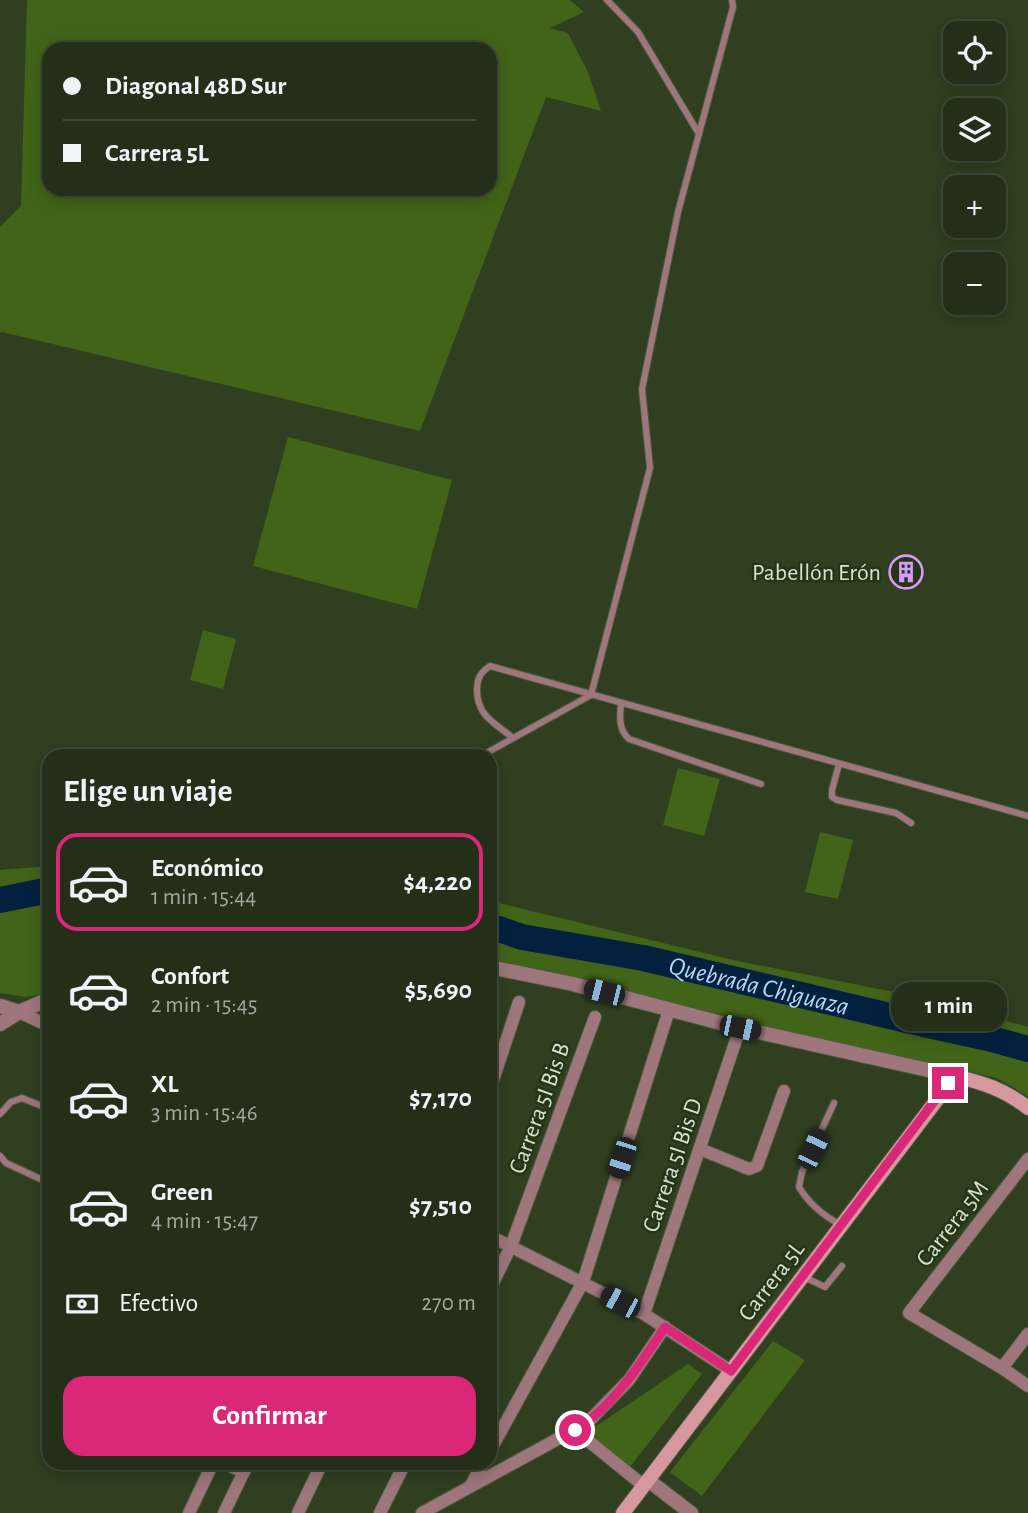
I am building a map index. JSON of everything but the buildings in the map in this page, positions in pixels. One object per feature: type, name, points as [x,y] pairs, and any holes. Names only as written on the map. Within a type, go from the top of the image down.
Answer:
[{"type":"main road","points":[[955,1076],[999,1089],[1028,1108]]},
{"type":"main road","name":"Carrera 5L","points":[[623,1513],[955,1076]]},
{"type":"street","points":[[497,968],[573,984],[740,1028],[955,1076]]},
{"type":"street","points":[[0,1024],[42,1002]]},
{"type":"street","points":[[497,1068],[519,1002]]},
{"type":"street","points":[[0,1006],[42,1023]]},
{"type":"street","points":[[497,1438],[583,1282],[669,1010]]},
{"type":"street","name":"Carrera 5I Bis B","points":[[497,1275],[511,1246],[595,1017]]},
{"type":"street","name":"Carrera 5I Bis D","points":[[644,1314],[740,1028]]},
{"type":"street","points":[[699,1149],[749,1169],[757,1166],[784,1091]]},
{"type":"street","name":"Carrera 5M","points":[[1002,1368],[909,1313],[1028,1159]]},
{"type":"street","points":[[497,1239],[644,1314],[731,1371]]},
{"type":"street","points":[[422,1513],[587,1423],[629,1380],[665,1327]]},
{"type":"street","points":[[1028,1334],[1002,1368],[1028,1386]]},
{"type":"street","points":[[575,1430],[691,1513]]},
{"type":"street","points":[[189,1513],[210,1470]]},
{"type":"street","points":[[224,1513],[245,1470]]},
{"type":"street","points":[[299,1513],[319,1470]]},
{"type":"street","points":[[380,1513],[402,1470]]},
{"type":"street","points":[[471,1485],[480,1470]]},
{"type":"lane","points":[[607,0],[638,32],[699,134]]},
{"type":"lane","points":[[493,749],[591,695],[650,468],[642,389],[678,212],[733,7],[732,0]]},
{"type":"lane","points":[[513,738],[480,709],[477,681],[482,672],[490,666],[1028,816]]},
{"type":"lane","points":[[621,703],[620,725],[629,739],[761,784]]},
{"type":"lane","points":[[839,764],[832,797],[896,813],[911,823]]},
{"type":"lane","points":[[0,1114],[12,1102],[22,1098],[42,1106]]},
{"type":"lane","points":[[834,1103],[802,1172],[799,1187],[807,1199],[830,1220],[841,1226]]},
{"type":"lane","points":[[0,1156],[6,1163],[42,1180]]},
{"type":"lane","points":[[803,1276],[825,1287],[842,1266]]},
{"type":"green space","points":[[27,0],[570,0],[584,12],[550,28],[568,33],[588,72],[601,111],[546,97],[420,431],[0,333],[0,227],[21,206]]},
{"type":"green space","points":[[288,437],[452,480],[417,609],[253,566]]},
{"type":"green space","points":[[203,630],[236,639],[223,689],[190,680]]},
{"type":"green space","points":[[678,768],[720,779],[704,836],[663,825]]},
{"type":"green space","points":[[820,832],[853,840],[838,899],[805,892]]},
{"type":"green space","points":[[42,867],[42,994],[26,997],[0,993],[0,870]]},
{"type":"green space","points":[[497,903],[733,960],[929,999],[1028,1027],[1028,1097],[996,1078],[801,1035],[549,971],[497,960]]},
{"type":"green space","points":[[773,1341],[805,1360],[702,1496],[670,1472]]},
{"type":"green space","points":[[688,1364],[702,1374],[630,1467],[586,1433]]},
{"type":"waterway","name":"Quebrada Chiguaza","points":[[0,900],[42,891]]},
{"type":"waterway","name":"Quebrada Chiguaza","points":[[497,928],[522,937],[643,958],[1028,1049]]},
{"type":"place","name":"Pabellón Erón","points":[[906,572]]},
{"type":"route","points":[[575,1430],[587,1423],[629,1380],[665,1327],[731,1371],[948,1083]]}]
